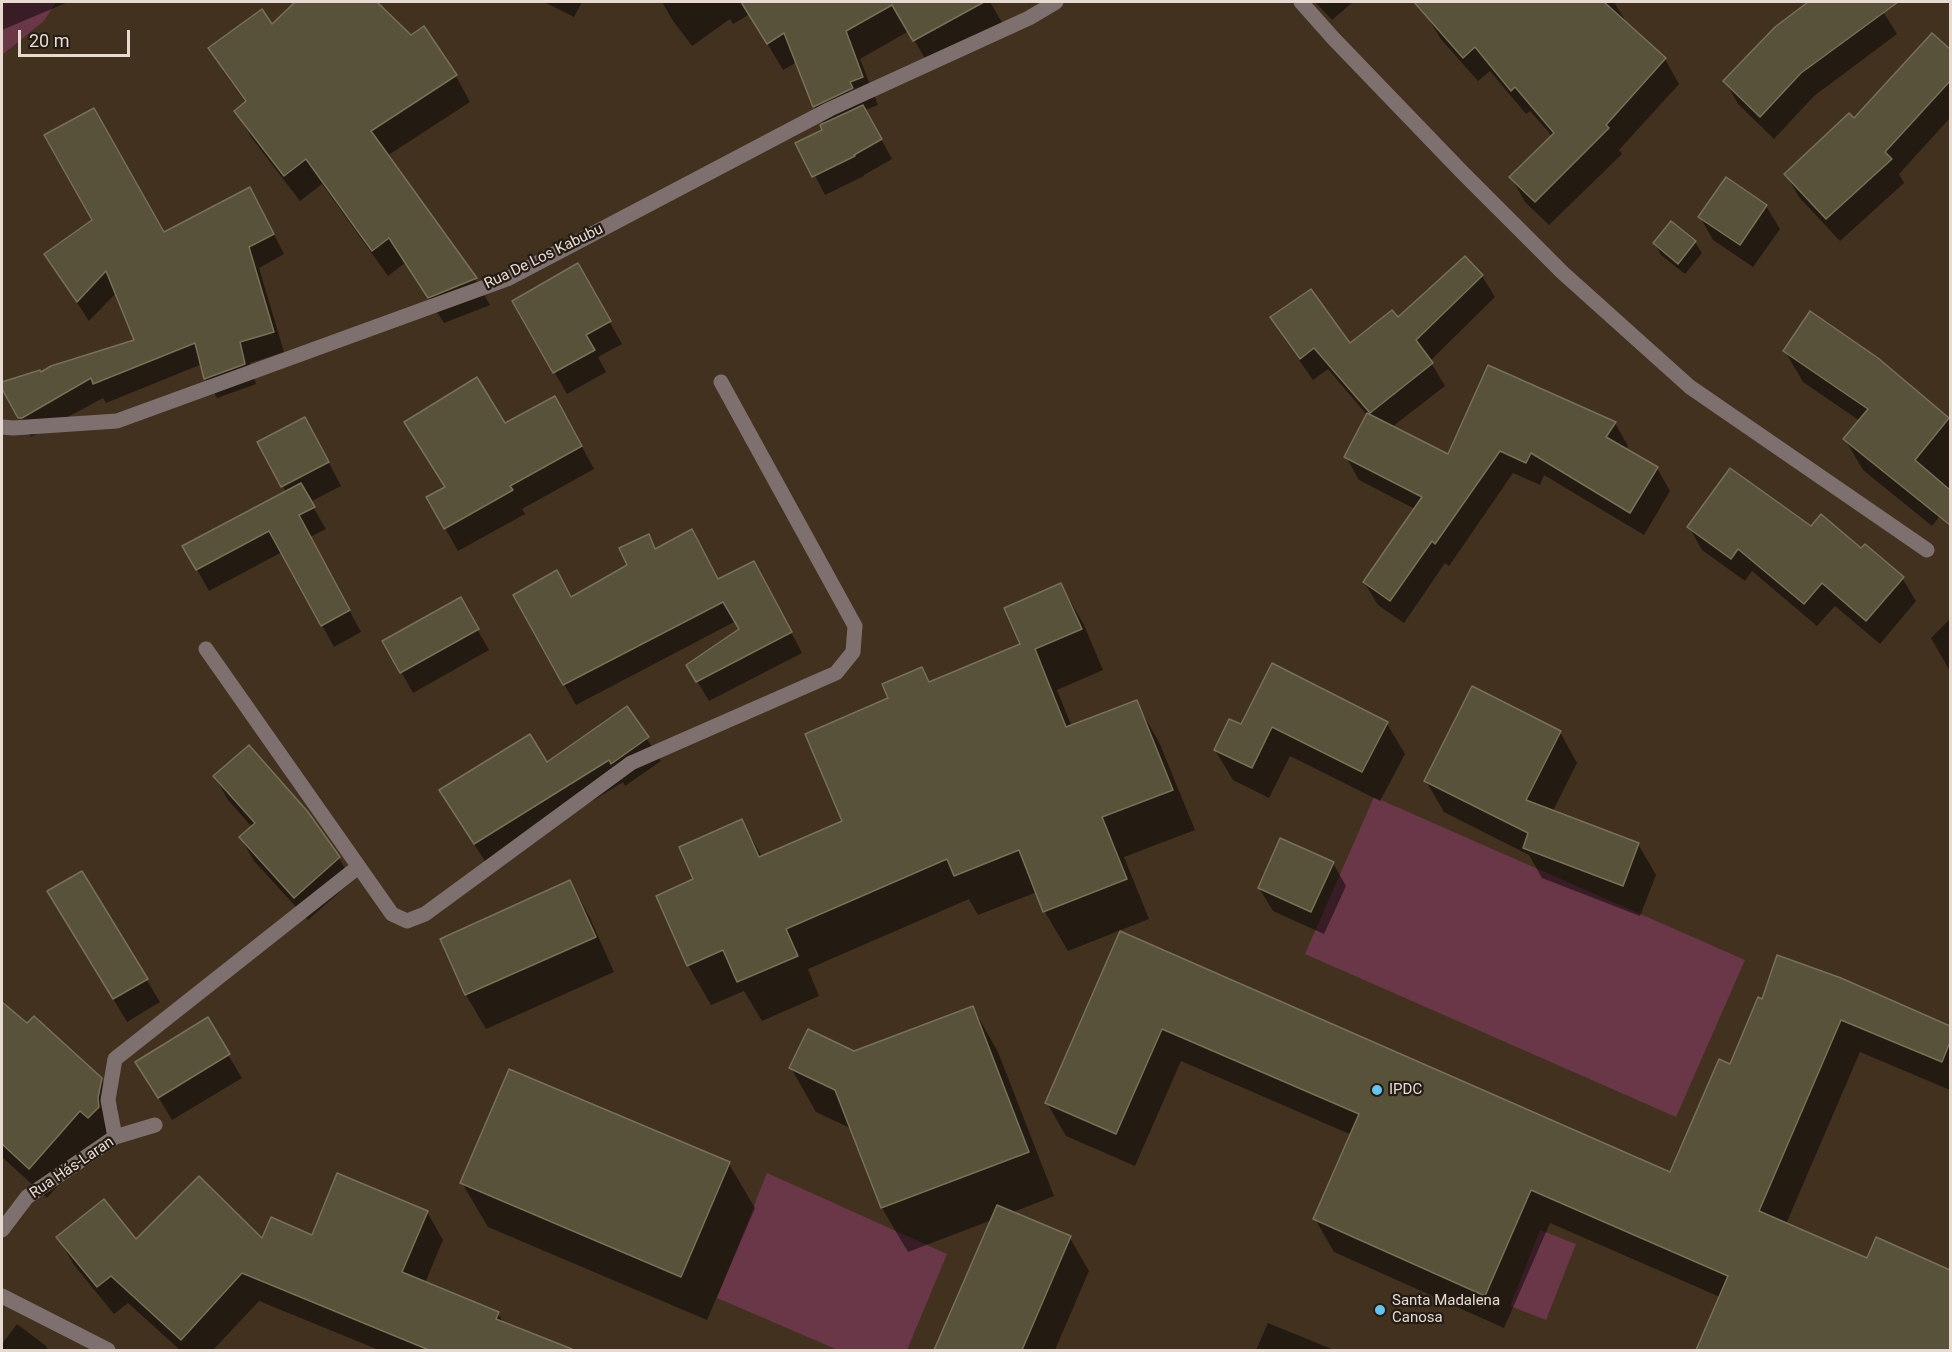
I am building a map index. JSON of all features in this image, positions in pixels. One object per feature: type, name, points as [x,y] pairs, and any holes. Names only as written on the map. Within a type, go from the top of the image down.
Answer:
[{"type":"street","name":"Rua De Los Kabubu","points":[[2,427],[117,421],[507,279],[830,109],[1029,18],[1056,2]]},
{"type":"street","points":[[1301,2],[1381,88],[1563,273],[1689,387],[1927,550]]},
{"type":"street","points":[[206,650],[392,914],[407,921],[425,914],[631,763],[836,673],[853,652],[855,626],[721,382]]},
{"type":"street","points":[[116,1137],[108,1100],[115,1059],[358,867]]},
{"type":"street","name":"Rua Hás-Laran","points":[[2,1230],[27,1197],[116,1137],[155,1125]]},
{"type":"street","points":[[2,1296],[108,1350]]},
{"type":"shaded area","points":[[2,2],[56,2],[44,21],[2,55]]},
{"type":"shaded area","points":[[1374,797],[1745,960],[1676,1117],[1305,954]]},
{"type":"shaded area","points":[[767,1173],[947,1254],[907,1350],[838,1350],[717,1298]]},
{"type":"shaded area","points":[[1540,1230],[1576,1244],[1546,1320],[1510,1306]]},
{"type":"building","points":[[295,2],[377,2],[411,35],[424,26],[457,75],[371,131],[477,278],[428,298],[389,238],[372,251],[306,159],[284,176],[234,111],[246,101],[208,48],[262,9],[272,24]]},
{"type":"building","points":[[741,2],[984,2],[913,41],[892,5],[846,31],[863,77],[850,82],[853,88],[813,107],[784,33],[767,44]]},
{"type":"building","points":[[1414,2],[1604,2],[1666,58],[1606,125],[1609,128],[1535,202],[1509,177],[1554,133],[1515,87],[1511,91],[1475,47],[1463,58]]},
{"type":"building","points":[[1808,2],[1898,2],[1801,73],[1760,117],[1723,81],[1775,27]]},
{"type":"building","points":[[1932,33],[1950,49],[1950,81],[1885,152],[1892,159],[1826,219],[1784,174],[1849,113],[1854,118]]},
{"type":"building","points":[[863,105],[882,139],[855,156],[812,177],[795,143],[822,130],[820,125]]},
{"type":"building","points":[[94,108],[164,232],[250,187],[274,234],[249,247],[274,332],[240,342],[245,364],[204,379],[195,343],[93,384],[91,378],[22,418],[18,418],[2,389],[2,382],[40,370],[41,372],[51,366],[134,340],[106,271],[77,302],[44,254],[92,220],[44,135]]},
{"type":"building","points":[[1726,177],[1767,205],[1740,245],[1698,217]]},
{"type":"building","points":[[1671,221],[1696,241],[1678,264],[1653,243]]},
{"type":"building","points":[[1465,256],[1483,275],[1416,340],[1433,363],[1370,413],[1314,348],[1300,359],[1270,317],[1311,289],[1350,343],[1392,310],[1398,317]]},
{"type":"building","points":[[578,263],[611,321],[586,335],[595,350],[553,373],[512,301]]},
{"type":"building","points":[[1810,311],[1878,358],[1949,418],[1915,460],[1950,490],[1950,525],[1843,439],[1868,409],[1783,351]]},
{"type":"building","points":[[1488,365],[1616,422],[1606,437],[1658,467],[1630,513],[1531,453],[1526,463],[1500,451],[1435,544],[1432,541],[1390,601],[1363,582],[1422,497],[1344,457],[1367,413],[1448,454]]},
{"type":"building","points":[[477,377],[505,423],[555,396],[582,446],[510,486],[513,490],[444,529],[426,497],[445,487],[404,422]]},
{"type":"building","points":[[305,417],[329,462],[281,487],[257,442]]},
{"type":"building","points":[[1730,468],[1811,526],[1821,514],[1861,548],[1865,544],[1904,577],[1866,621],[1822,583],[1804,604],[1738,549],[1731,559],[1687,527]]},
{"type":"building","points":[[301,483],[315,507],[299,515],[350,610],[321,626],[269,531],[196,570],[182,546]]},
{"type":"building","points":[[692,529],[718,579],[754,561],[792,632],[696,682],[686,665],[739,629],[723,602],[563,685],[513,595],[557,570],[571,597],[627,565],[619,548],[649,534],[655,549]]},
{"type":"building","points":[[1061,583],[1082,629],[1035,649],[1066,727],[1137,700],[1173,790],[1102,817],[1127,879],[1043,912],[1019,850],[954,876],[947,859],[786,929],[798,956],[737,982],[723,950],[687,966],[656,896],[693,879],[679,847],[742,819],[759,857],[842,821],[805,734],[888,698],[882,684],[922,667],[929,682],[1020,644],[1004,608]]},
{"type":"building","points":[[461,597],[479,629],[400,673],[382,641]]},
{"type":"building","points":[[1272,663],[1388,722],[1362,772],[1272,727],[1252,768],[1214,750],[1229,719],[1241,724]]},
{"type":"building","points":[[1472,686],[1561,731],[1526,800],[1639,843],[1623,886],[1523,848],[1528,833],[1424,781]]},
{"type":"building","points":[[627,706],[649,737],[611,764],[609,760],[474,844],[439,790],[530,734],[547,762]]},
{"type":"building","points":[[249,745],[308,812],[340,857],[294,898],[239,837],[255,823],[213,776]]},
{"type":"building","points":[[1280,838],[1334,862],[1311,912],[1258,888]]},
{"type":"building","points":[[82,871],[148,979],[113,999],[47,891]]},
{"type":"building","points":[[570,880],[596,937],[465,995],[440,939]]},
{"type":"building","points":[[1120,931],[1670,1172],[1719,1059],[1730,1064],[1758,997],[1762,999],[1777,955],[1841,978],[1950,1026],[1950,1042],[1942,1062],[1841,1020],[1759,1211],[1867,1258],[1876,1237],[1950,1270],[1950,1350],[1696,1350],[1728,1276],[1531,1190],[1485,1296],[1313,1219],[1359,1114],[1162,1029],[1116,1134],[1045,1103]]},
{"type":"building","points":[[2,1002],[27,1023],[34,1016],[102,1078],[98,1098],[99,1107],[88,1118],[80,1111],[29,1169],[2,1144]]},
{"type":"building","points":[[973,1006],[1029,1152],[881,1208],[835,1090],[789,1068],[808,1029],[854,1051]]},
{"type":"building","points":[[208,1017],[230,1054],[158,1098],[135,1062]]},
{"type":"building","points":[[509,1069],[730,1162],[681,1277],[460,1183]]},
{"type":"building","points":[[337,1173],[428,1211],[402,1272],[499,1312],[496,1319],[572,1350],[429,1350],[242,1273],[181,1340],[111,1276],[97,1287],[56,1237],[104,1199],[136,1239],[199,1176],[262,1238],[271,1217],[312,1235]]},
{"type":"building","points":[[997,1205],[1071,1236],[1022,1350],[934,1350]]},
{"type":"place","name":"IPDC","points":[[1377,1090]]},
{"type":"place","name":"Santa Madalena Canosa","points":[[1380,1310]]}]
